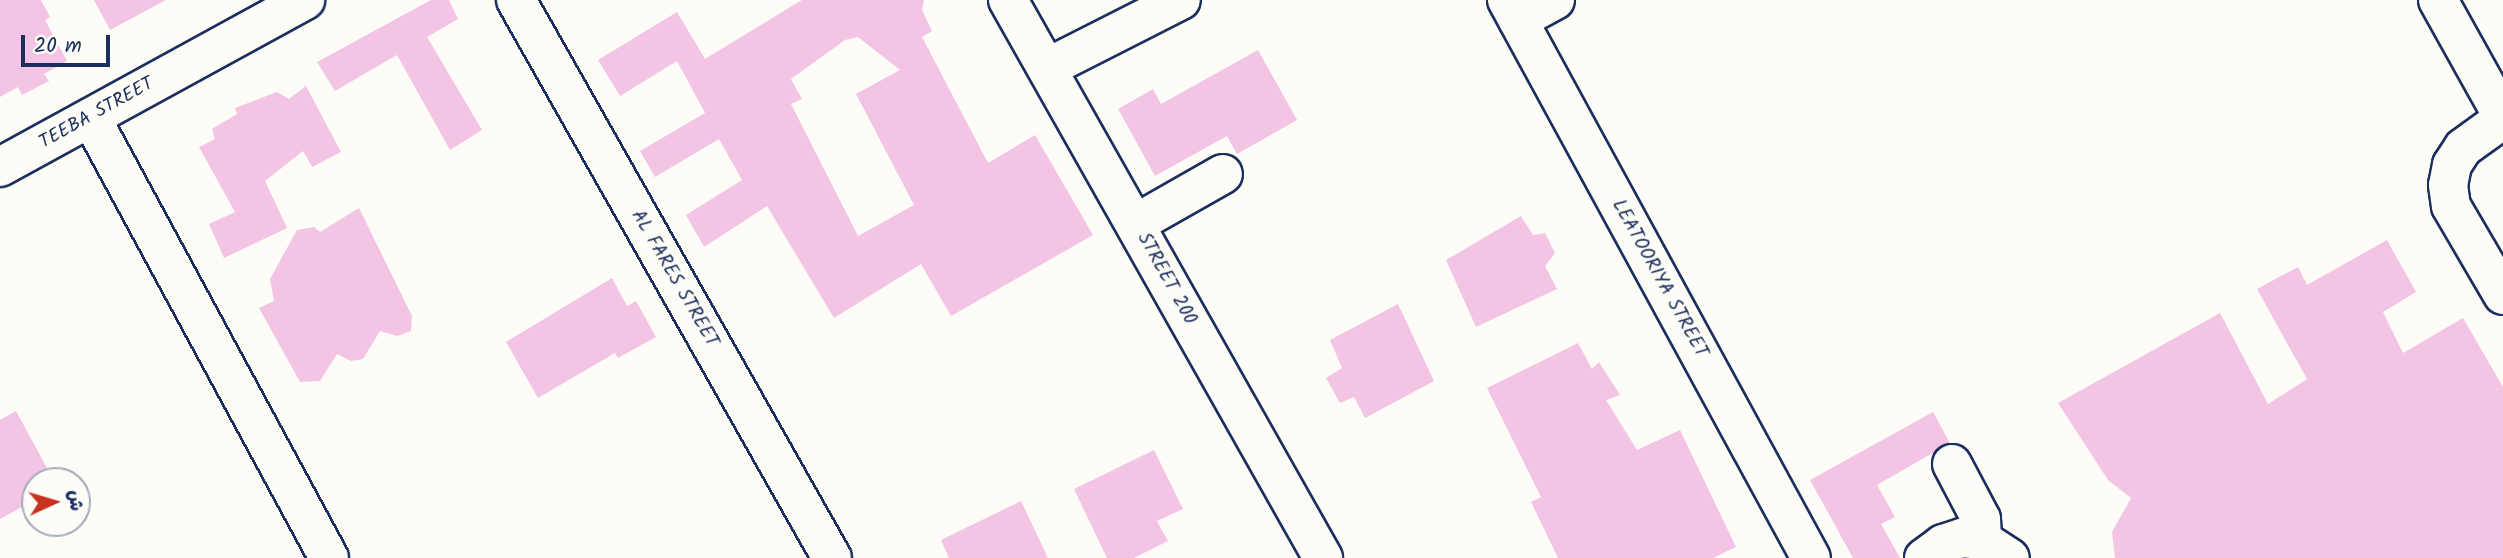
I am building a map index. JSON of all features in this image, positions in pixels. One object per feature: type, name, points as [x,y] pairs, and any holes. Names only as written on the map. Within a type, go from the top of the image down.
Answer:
[{"type":"street","name":"AL FARES STREET","points":[[516,0],[832,558]]},
{"type":"street","name":"STREET 200","points":[[1008,0],[1323,558]]},
{"type":"street","points":[[1047,68],[1181,0]]},
{"type":"street","points":[[1512,10],[1555,0]]},
{"type":"street","points":[[2438,0],[2503,118],[2463,148],[2452,165],[2448,186],[2451,206],[2503,295]]},
{"type":"street","name":"TEEBA STREET","points":[[0,167],[91,118],[287,4]]},
{"type":"street","name":"LEATOORIYA STREET","points":[[1512,10],[1811,558]]},
{"type":"street","points":[[91,118],[329,558]]},
{"type":"street","points":[[1135,224],[1223,174]]},
{"type":"street","points":[[1952,464],[1996,549]]},
{"type":"street","points":[[1927,557],[1953,541],[1996,549]]},
{"type":"building","points":[[0,0],[41,0],[50,17],[45,20],[67,61],[44,74],[49,81],[22,95],[18,87],[0,97]]},
{"type":"building","points":[[94,0],[166,0],[110,30]]},
{"type":"building","points":[[431,0],[449,0],[458,19],[427,37],[482,130],[450,150],[397,55],[335,91],[317,62]]},
{"type":"building","points":[[802,0],[924,0],[922,10],[932,31],[922,37],[988,163],[1035,135],[1093,235],[951,316],[921,264],[834,318],[767,206],[704,247],[686,215],[742,180],[719,139],[655,177],[640,151],[705,113],[677,61],[620,96],[598,60],[677,12],[705,59]],"holes":[[[858,37],[900,70],[856,94],[914,205],[858,236],[791,104],[802,99],[791,79],[845,40]]]},
{"type":"building","points":[[1258,50],[1297,120],[1237,154],[1227,136],[1155,176],[1118,109],[1153,89],[1161,104]]},
{"type":"building","points":[[306,86],[341,152],[312,167],[303,151],[265,181],[287,228],[224,258],[209,224],[235,212],[199,147],[215,139],[212,129],[237,114],[235,108],[277,92],[289,99]]},
{"type":"building","points":[[359,208],[412,316],[411,331],[397,336],[380,331],[363,359],[351,361],[337,354],[320,381],[300,382],[259,308],[274,301],[270,279],[297,230],[314,227],[320,232]]},
{"type":"building","points":[[1521,216],[1533,235],[1545,233],[1555,253],[1545,266],[1557,289],[1476,327],[1446,260]]},
{"type":"building","points":[[2387,240],[2416,292],[2383,312],[2403,353],[2463,318],[2503,387],[2503,558],[2115,558],[2112,532],[2131,498],[2108,480],[2058,403],[2220,313],[2268,404],[2307,379],[2257,289],[2298,267],[2307,285]]},
{"type":"building","points":[[612,278],[627,306],[636,301],[656,337],[618,358],[615,353],[538,398],[506,342]]},
{"type":"building","points":[[1398,304],[1434,381],[1365,418],[1354,397],[1340,403],[1326,378],[1342,368],[1330,340]]},
{"type":"building","points":[[1578,343],[1592,369],[1599,362],[1620,395],[1606,400],[1637,450],[1680,430],[1736,547],[1713,558],[1558,558],[1531,502],[1541,497],[1487,388]]},
{"type":"building","points":[[16,411],[46,467],[21,467],[21,508],[0,519],[0,420]]},
{"type":"building","points":[[1933,412],[1950,443],[1877,485],[1895,517],[1881,524],[1900,558],[1853,558],[1810,480]]},
{"type":"building","points":[[1154,450],[1183,509],[1157,521],[1168,541],[1134,558],[1107,558],[1074,489]]},
{"type":"building","points":[[1021,501],[1048,558],[949,558],[941,540]]}]
